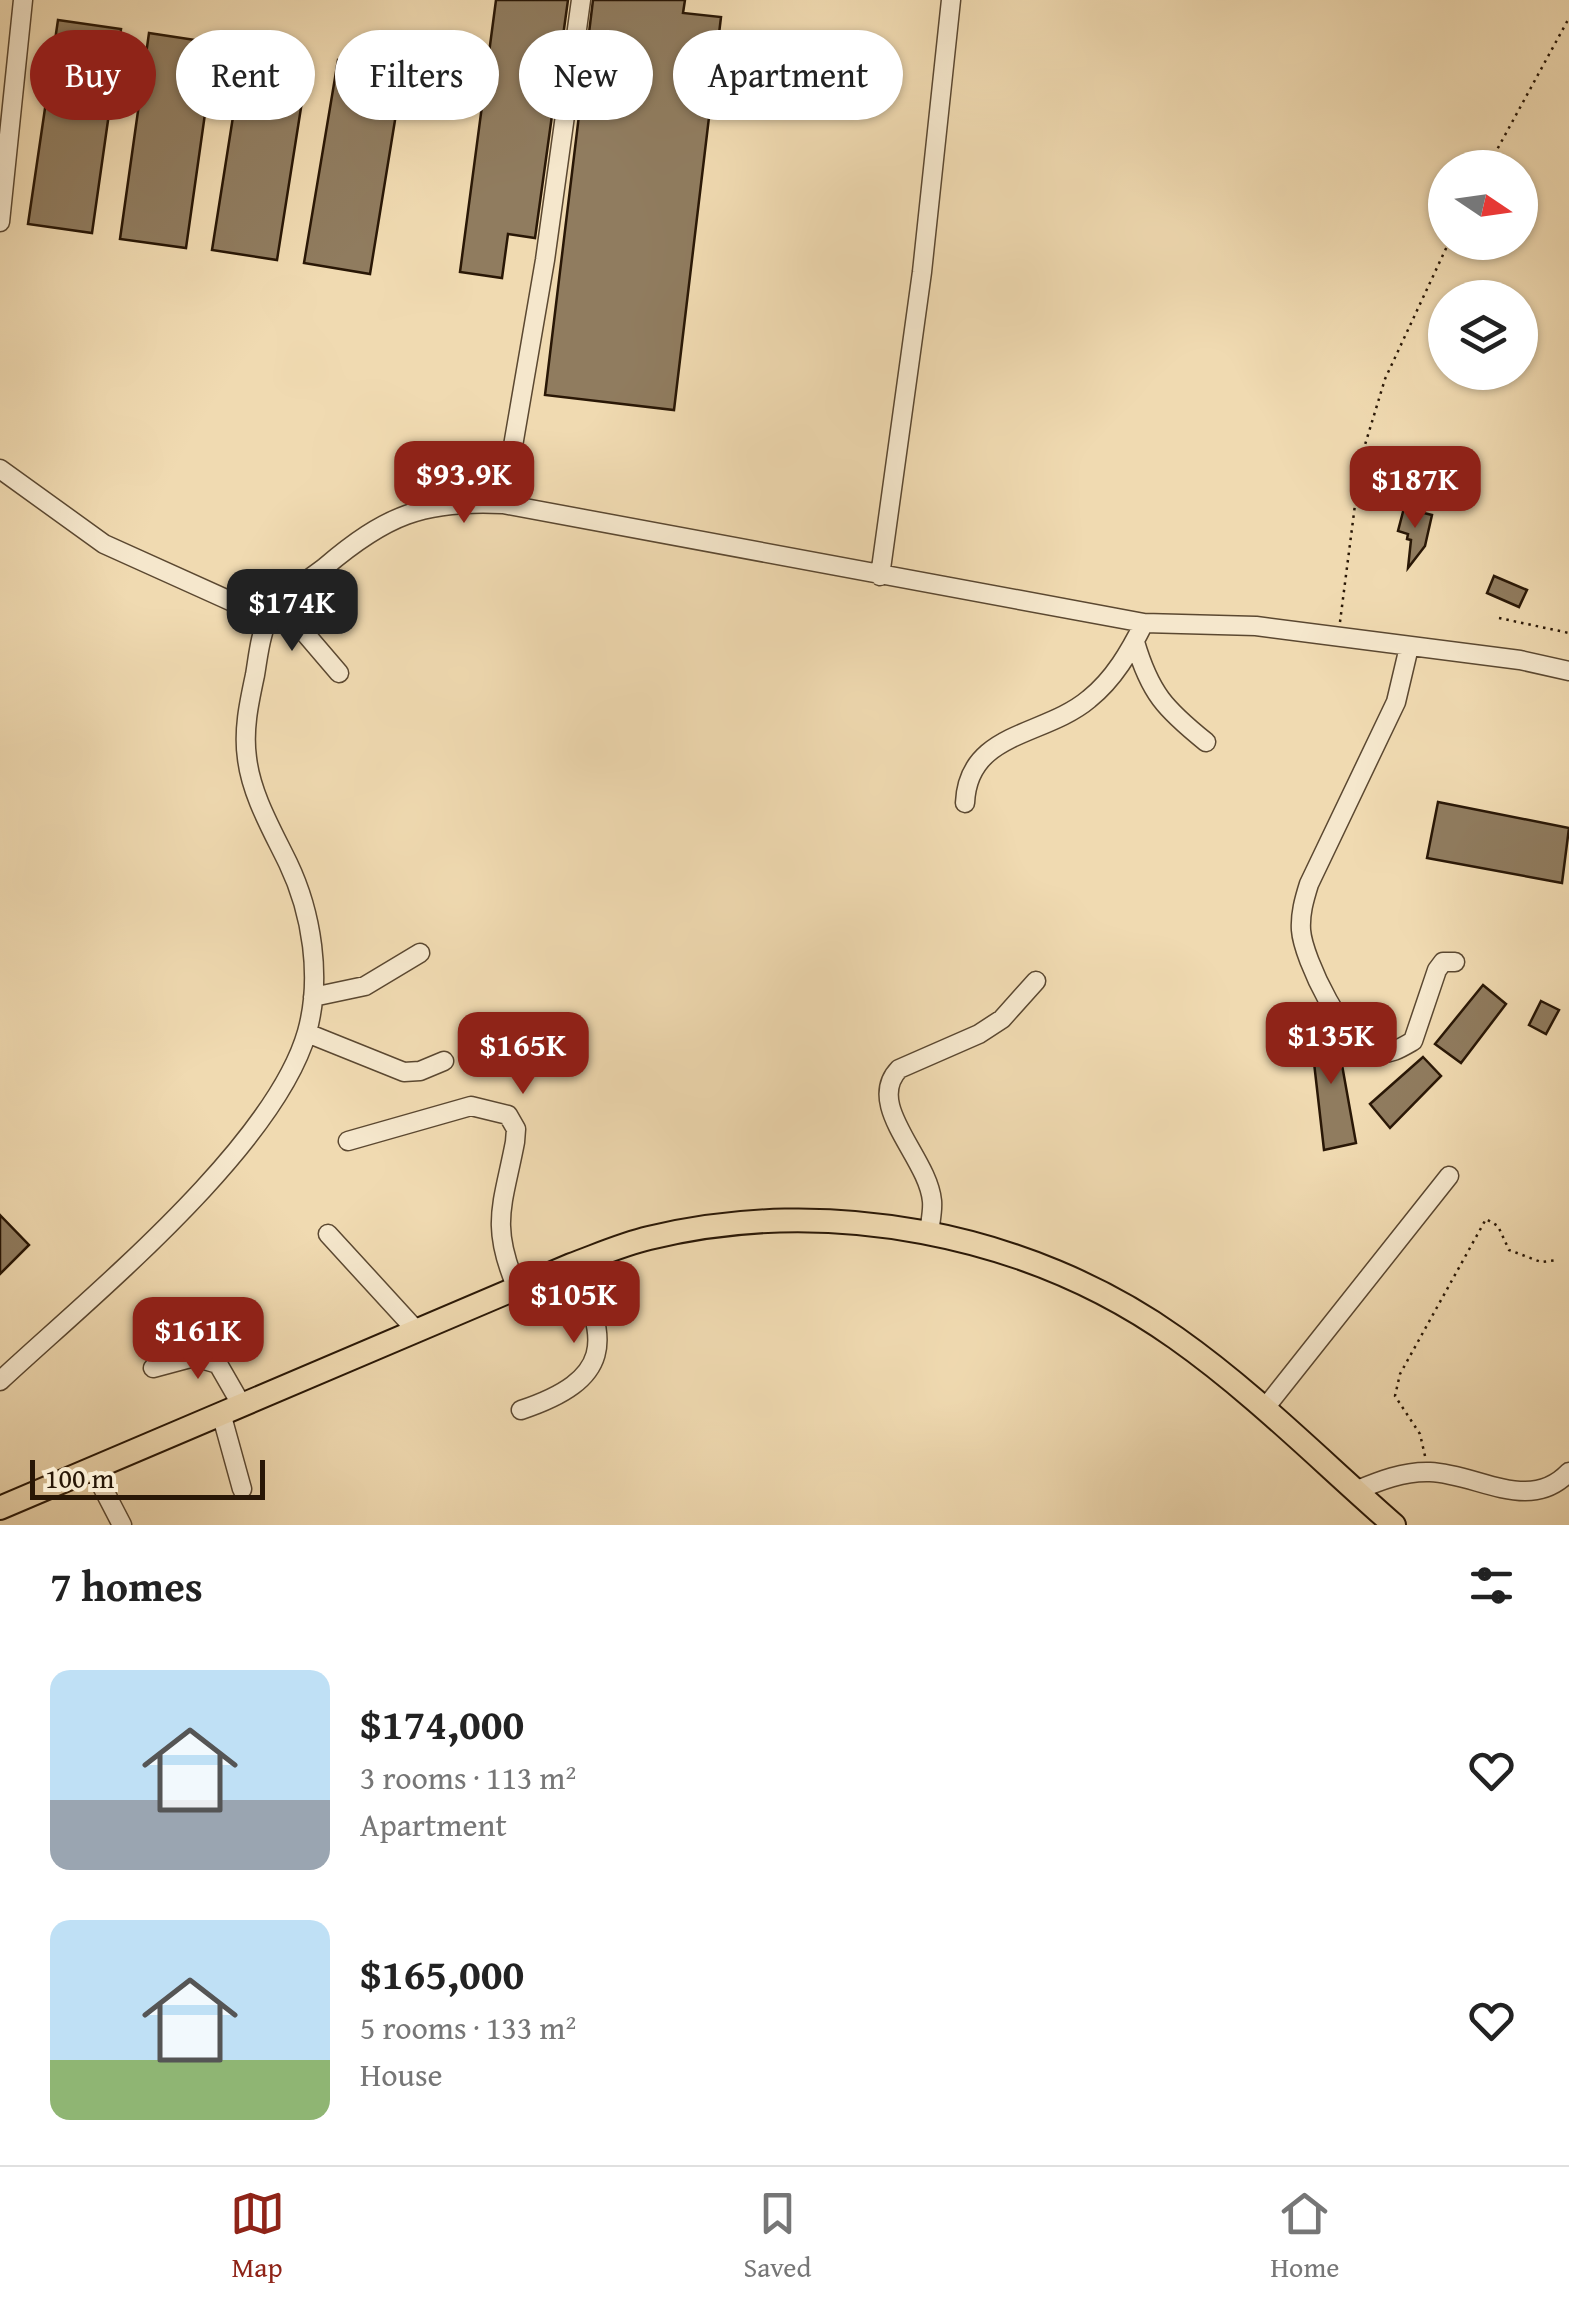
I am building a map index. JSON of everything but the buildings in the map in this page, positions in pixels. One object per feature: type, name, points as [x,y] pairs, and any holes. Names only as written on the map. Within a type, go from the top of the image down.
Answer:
[{"type":"main road","points":[[0,1508],[516,1286],[647,1238],[731,1224],[848,1223],[929,1233],[1056,1270],[1101,1292],[1176,1338],[1265,1408],[1394,1525]]},
{"type":"street","points":[[0,222],[6,79],[23,0]]},
{"type":"street","points":[[502,504],[544,260],[581,0]]},
{"type":"street","points":[[880,576],[922,272],[951,0]]},
{"type":"street","points":[[0,469],[104,544],[274,611],[339,673]]},
{"type":"street","points":[[0,1380],[100,1289],[220,1169],[289,1074],[306,1033],[312,997],[312,942],[304,904],[270,828],[246,757],[245,729],[274,611],[389,519],[422,506],[502,504],[880,576],[1028,598],[1144,623],[1256,626],[1520,660],[1569,671]]},
{"type":"street","points":[[965,803],[968,774],[976,762],[1003,743],[1088,701],[1126,659],[1144,623]]},
{"type":"street","points":[[1134,642],[1146,680],[1160,702],[1206,742]]},
{"type":"street","points":[[1408,647],[1396,702],[1309,884],[1301,934],[1328,1001],[1356,1042],[1374,1053],[1393,1052],[1413,1042],[1437,970],[1443,962],[1455,962]]},
{"type":"street","points":[[312,997],[364,986],[420,953]]},
{"type":"street","points":[[929,1233],[932,1200],[910,1142],[894,1120],[886,1098],[888,1079],[898,1069],[1002,1019],[1036,982]]},
{"type":"street","points":[[306,1033],[404,1072],[420,1071],[444,1061]]},
{"type":"street","points":[[348,1141],[471,1106],[508,1115],[516,1129],[516,1142],[498,1232],[500,1249],[516,1286]]},
{"type":"street","points":[[1265,1408],[1449,1176]]},
{"type":"street","points":[[328,1234],[416,1329]]},
{"type":"street","points":[[521,1410],[566,1390],[589,1371],[600,1345],[588,1296],[570,1265]]},
{"type":"street","points":[[153,1368],[194,1357],[218,1364],[231,1409],[242,1490]]},
{"type":"street","points":[[92,1469],[122,1525]]},
{"type":"street","points":[[1356,1491],[1408,1473],[1431,1472],[1531,1494],[1554,1487],[1569,1472]]},
{"type":"path","points":[[1497,150],[1569,18]]},
{"type":"path","points":[[1338,637],[1361,458],[1385,380],[1441,260]]},
{"type":"path","points":[[1498,618],[1569,633]]},
{"type":"path","points":[[1431,1472],[1420,1434],[1395,1396],[1400,1374],[1486,1219],[1498,1226],[1509,1250],[1541,1262],[1558,1260]]}]
